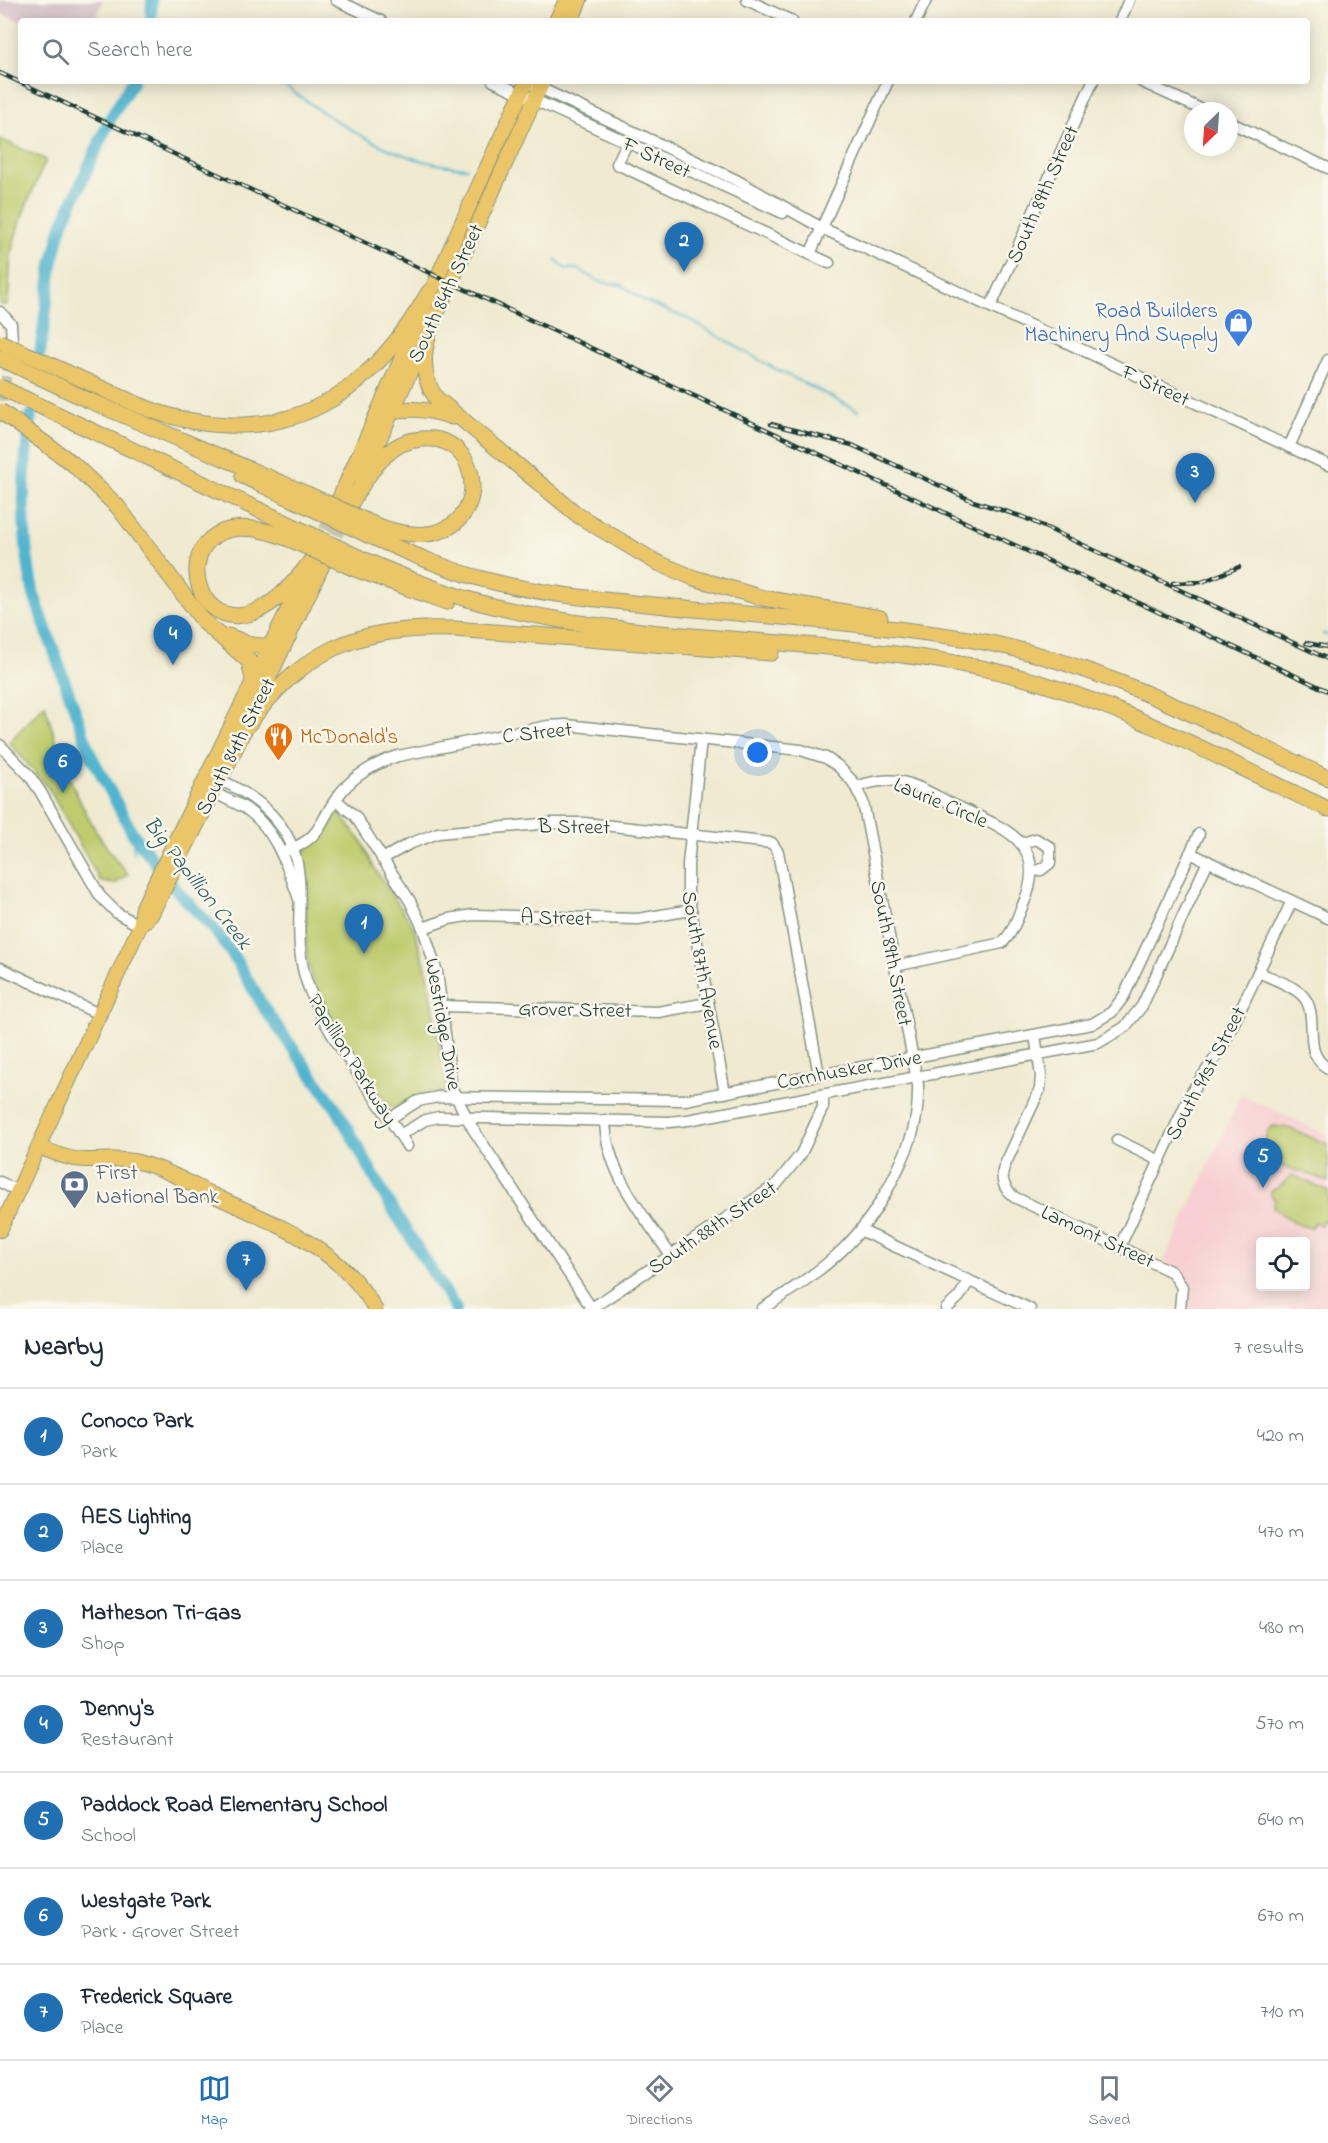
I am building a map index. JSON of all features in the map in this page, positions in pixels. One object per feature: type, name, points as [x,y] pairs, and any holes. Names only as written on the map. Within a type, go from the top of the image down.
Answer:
[{"type":"highway","points":[[8,340],[90,383],[153,410],[190,421],[243,425],[284,419],[336,397],[369,372],[397,344],[429,292]]},
{"type":"highway","points":[[434,316],[424,354],[428,385],[441,404],[579,516],[656,562],[735,591],[794,605],[880,618],[910,631]]},
{"type":"highway","points":[[0,358],[373,530],[449,568],[536,591],[910,631],[1008,647],[1113,680],[1328,778]]},
{"type":"highway","points":[[1,401],[84,427],[290,532],[357,563],[464,598],[559,620],[970,666],[1032,680],[1103,706],[1328,809]]},
{"type":"highway","points":[[1,401],[118,507],[213,632],[249,661],[253,679]]},
{"type":"highway","points":[[376,419],[392,411],[433,411],[453,418],[472,430]]},
{"type":"highway","points":[[346,503],[379,462],[405,442],[437,439],[447,443],[462,455],[471,475],[472,494],[466,510],[455,524],[440,532],[420,535],[373,530]]},
{"type":"highway","points":[[290,532],[249,528],[219,534],[209,541],[198,558],[196,579],[203,597],[217,610],[233,615],[242,616],[260,612],[289,589],[317,559]]},
{"type":"highway","points":[[195,610],[232,639],[251,645],[269,647],[279,645],[289,636]]},
{"type":"highway","points":[[244,730],[268,697],[309,662],[356,639],[391,631],[454,630],[970,666]]},
{"type":"main road","points":[[557,18],[566,0]]},
{"type":"main road","points":[[572,18],[580,0]]},
{"type":"main road","name":"South 84th Street","points":[[346,503],[376,419],[429,292],[525,84]]},
{"type":"main road","name":"South 84th Street","points":[[346,503],[392,411],[539,90]]},
{"type":"main road","name":"South 84th Street","points":[[183,837],[216,786],[244,730],[289,636],[317,559]]},
{"type":"main road","name":"South 84th Street","points":[[0,1230],[183,837],[204,779],[269,647],[317,559]]},
{"type":"main road","points":[[39,1147],[77,1159],[124,1159],[149,1165],[263,1218],[303,1238],[329,1256],[355,1280],[375,1309]]},
{"type":"street","points":[[336,0],[375,18]]},
{"type":"street","points":[[747,0],[786,18]]},
{"type":"street","points":[[917,18],[926,0]]},
{"type":"street","points":[[1121,18],[1130,0]]},
{"type":"street","name":"F Street","points":[[525,84],[736,180],[822,228]]},
{"type":"street","points":[[810,254],[887,84]]},
{"type":"street","name":"South 89th Street","points":[[991,306],[1092,84]]},
{"type":"street","points":[[1146,84],[1186,102]]},
{"type":"street","name":"F Street","points":[[539,90],[627,143],[731,191],[822,228],[1328,465]]},
{"type":"street","points":[[1238,126],[1328,168]]},
{"type":"street","points":[[627,143],[616,164],[829,263]]},
{"type":"street","points":[[0,312],[10,321],[8,340]]},
{"type":"street","points":[[1289,447],[1328,360]]},
{"type":"street","name":"C Street","points":[[281,853],[294,849],[316,834],[336,800],[358,777],[391,758],[538,728],[566,725],[814,753],[838,766],[856,787]]},
{"type":"street","name":"South 87th Avenue","points":[[701,740],[687,879],[725,1093]]},
{"type":"street","points":[[0,745],[29,775],[40,791],[100,896],[117,913],[140,926]]},
{"type":"street","name":"Laurie Circle","points":[[856,787],[886,778],[906,782],[1002,827],[1022,843],[1036,839],[1050,847],[1050,863],[1041,870],[1032,871]]},
{"type":"street","name":"Papillion Parkway","points":[[204,779],[207,788],[216,786],[254,800],[269,812],[288,835],[294,849],[301,880],[299,950],[309,988],[325,1020],[407,1146]]},
{"type":"street","name":"Papillion Parkway","points":[[216,786],[255,816],[271,834],[299,899]]},
{"type":"street","name":"South 89th Street","points":[[762,1309],[830,1263],[862,1231],[886,1195],[914,1135],[918,1106],[916,1078],[865,811],[856,787]]},
{"type":"street","name":"Westridge Drive","points":[[336,800],[355,816],[410,901],[423,928],[437,972],[448,1072],[456,1097],[466,1117],[592,1309]]},
{"type":"street","name":"B Street","points":[[382,859],[422,838],[457,830],[571,822],[772,843],[778,852],[819,1075]]},
{"type":"street","name":"Cornhusker Drive","points":[[389,1119],[424,1099],[456,1097],[669,1102],[1092,1024],[1115,1009],[1124,996],[1198,834]]},
{"type":"street","points":[[895,966],[1002,943],[1009,935],[1026,898],[1032,871],[1022,843]]},
{"type":"street","points":[[1190,853],[1328,918]]},
{"type":"street","name":"Cornhusker Drive","points":[[400,1135],[430,1118],[688,1120],[1098,1043],[1114,1035],[1130,1022],[1142,1006],[1208,861]]},
{"type":"street","name":"South 91st Street","points":[[1120,1246],[1191,1093],[1222,1048],[1292,901]]},
{"type":"street","name":"A Street","points":[[423,928],[449,919],[473,915],[638,919],[691,910]]},
{"type":"street","points":[[0,968],[101,1015]]},
{"type":"street","points":[[1258,972],[1299,992],[1305,998],[1313,1051],[1320,1063],[1328,1068]]},
{"type":"street","name":"Grover Street","points":[[441,1006],[658,1011],[708,1003]]},
{"type":"street","points":[[1035,1035],[1038,1054]]},
{"type":"street","name":"Lamont Street","points":[[1038,1054],[1040,1089],[1002,1176],[1005,1186],[1014,1197],[1172,1272],[1182,1287],[1181,1307]]},
{"type":"street","name":"South 88th Street","points":[[592,1309],[761,1197],[789,1172],[801,1154],[823,1107],[823,1095]]},
{"type":"street","points":[[605,1120],[606,1142],[618,1176],[671,1256]]},
{"type":"street","points":[[1117,1140],[1160,1161]]},
{"type":"street","points":[[0,1182],[18,1191]]},
{"type":"street","points":[[862,1231],[1030,1309]]},
{"type":"street","points":[[946,1309],[959,1297],[969,1281]]},
{"type":"shaded area","points":[[0,0],[103,0],[96,18],[18,18],[18,21],[0,13]]},
{"type":"shaded area","points":[[1241,1095],[1328,1135],[1328,1309],[1185,1309],[1186,1284],[1180,1272],[1164,1261]]},
{"type":"green space","points":[[0,139],[46,160],[16,233],[11,258],[7,305],[0,305]]},
{"type":"green space","points":[[45,704],[76,794],[99,836],[128,874],[115,884],[101,882],[49,789],[9,742]]},
{"type":"green space","points":[[337,810],[362,842],[373,866],[413,926],[428,974],[447,1092],[421,1094],[395,1108],[389,1106],[339,1033],[320,999],[308,962],[307,894],[301,853],[326,834]]},
{"type":"green space","points":[[1273,1126],[1288,1128],[1328,1144],[1328,1182],[1266,1159],[1264,1150],[1267,1131]]},
{"type":"green space","points":[[1292,1175],[1328,1191],[1328,1222],[1323,1220],[1321,1225],[1314,1222],[1311,1228],[1297,1224],[1273,1208],[1275,1200],[1270,1194],[1271,1191],[1278,1188]]},
{"type":"waterway","name":"Big Papillion Creek","points":[[151,18],[152,0]]},
{"type":"waterway","name":"Big Papillion Creek","points":[[40,353],[52,265],[62,225],[111,117],[131,84]]},
{"type":"waterway","points":[[282,84],[344,125],[390,150],[440,165],[467,168]]},
{"type":"waterway","points":[[555,259],[566,269],[578,269],[598,281],[622,285],[644,301],[688,319],[770,366],[859,411]]},
{"type":"waterway","name":"Big Papillion Creek","points":[[30,423],[31,415]]},
{"type":"waterway","name":"Big Papillion Creek","points":[[28,438],[24,478],[24,516],[30,575],[34,595],[91,755],[133,834],[180,894],[213,928],[234,957],[266,1011],[338,1111],[387,1200],[456,1309]]},
{"type":"waterway","points":[[1323,634],[1328,635]]},
{"type":"waterway","points":[[133,834],[134,853]]},
{"type":"tunnel","points":[[3,401],[9,357]]},
{"type":"tunnel","points":[[317,549],[335,509]]},
{"type":"tunnel","points":[[327,554],[345,514]]},
{"type":"railway","points":[[0,73],[18,81]]},
{"type":"railway","points":[[24,84],[1328,691]]},
{"type":"railway","points":[[771,424],[852,445],[973,501],[1023,517],[1328,659]]},
{"type":"railway","points":[[1173,583],[1202,582],[1239,567]]},
{"type":"railway","points":[[1306,643],[1328,647]]},
{"type":"place","name":"AES Lighting","points":[[684,272]]},
{"type":"place","name":"Road Builders Machinery And Supply","points":[[1239,348]]},
{"type":"place","name":"Matheson Tri-Gas","points":[[1195,503]]},
{"type":"place","name":"Denny's","points":[[173,665]]},
{"type":"place","name":"McDonald's","points":[[279,762]]},
{"type":"place","name":"Westgate Park","points":[[63,793]]},
{"type":"place","name":"Conoco Park","points":[[364,954]]},
{"type":"place","name":"Paddock Road Elementary School","points":[[1263,1188]]},
{"type":"place","name":"First National Bank","points":[[75,1210]]},
{"type":"place","name":"Frederick Square","points":[[246,1291]]}]
